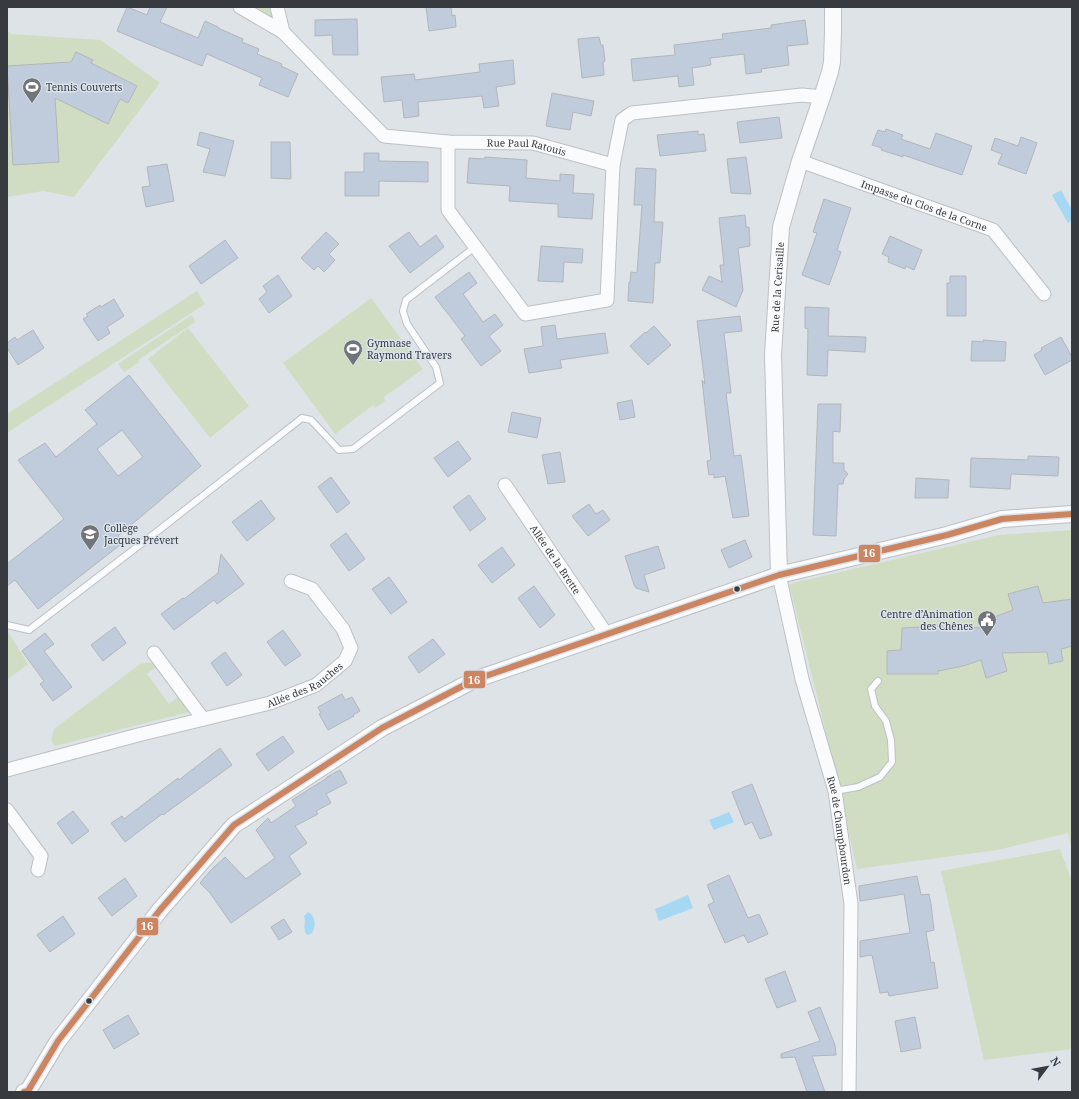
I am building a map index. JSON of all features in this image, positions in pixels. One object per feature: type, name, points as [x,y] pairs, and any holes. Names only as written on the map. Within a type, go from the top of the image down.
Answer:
[{"type":"street","name":"Rue Paul Ratouis","points":[[240,7],[283,32],[384,136],[448,142],[534,143],[613,165]]},
{"type":"street","points":[[277,7],[283,32]]},
{"type":"street","name":"Rue de la Cerisaille","points":[[779,575],[773,355],[781,226],[832,62],[833,7]]},
{"type":"street","points":[[448,142],[448,210],[525,314],[607,300],[613,165],[622,120],[632,113],[802,95],[822,97]]},
{"type":"street","name":"Impasse du Clos de la Corne","points":[[800,162],[993,230],[1044,294]]},
{"type":"street","name":"Allée de la Brette","points":[[505,485],[607,634]]},
{"type":"street","points":[[27,1092],[54,1046],[160,910],[234,826],[382,728],[474,680],[779,575],[947,535],[1002,519],[1072,514]]},
{"type":"street","name":"Rue de Champbourdon","points":[[779,575],[802,679],[835,791],[851,904],[849,1092]]},
{"type":"street","name":"Allée des Rauches","points":[[7,770],[270,703],[316,685],[345,661],[351,648],[343,629],[312,589],[291,582]]},
{"type":"street","points":[[154,653],[203,719]]},
{"type":"street","points":[[7,810],[41,856],[38,870]]},
{"type":"lane","points":[[7,625],[29,630],[302,418],[311,420],[339,450],[352,449],[440,383],[436,366],[407,324],[403,311],[406,300],[475,247]]},
{"type":"lane","points":[[835,791],[858,787],[880,777],[892,762],[891,740],[886,721],[875,706],[870,690],[878,681]]},
{"type":"green space","points":[[240,7],[277,7],[283,32]]},
{"type":"green space","points":[[7,31],[12,34],[101,40],[160,83],[74,197],[43,191],[7,197]]},
{"type":"green space","points":[[197,291],[205,304],[7,433],[7,414]]},
{"type":"green space","name":"Gymnase Raymond Travers","points":[[371,298],[423,369],[384,397],[385,401],[375,408],[373,405],[335,434],[283,363]]},
{"type":"green space","points":[[192,315],[195,322],[138,360],[139,362],[124,372],[118,364]]},
{"type":"green space","points":[[188,328],[249,406],[210,438],[148,359]]},
{"type":"green space","points":[[1072,530],[1072,851],[1068,833],[997,850],[857,869],[822,716],[789,584],[999,535]]},
{"type":"green space","points":[[7,630],[28,664],[7,680]]},
{"type":"green space","points":[[150,662],[156,667],[147,674],[169,704],[178,697],[189,712],[55,746],[51,740],[54,729],[140,664]]},
{"type":"green space","points":[[1060,849],[1072,881],[1072,1049],[984,1060],[941,871]]},
{"type":"water","points":[[1061,190],[1072,210],[1072,220],[1068,223],[1052,195]]},
{"type":"water","points":[[729,812],[734,822],[714,830],[709,820]]},
{"type":"water","points":[[688,895],[693,908],[659,921],[655,909]]},
{"type":"water","points":[[308,912],[313,916],[315,924],[312,933],[308,935],[304,929],[304,916]]},
{"type":"building","points":[[127,7],[147,15],[150,7],[167,7],[160,22],[198,38],[205,21],[243,39],[242,42],[259,49],[257,54],[282,64],[281,66],[298,74],[288,97],[259,85],[262,78],[207,54],[202,66],[117,31]]},
{"type":"building","points":[[426,7],[451,7],[452,16],[455,15],[456,27],[429,31]]},
{"type":"building","points":[[357,19],[358,55],[333,55],[332,35],[315,36],[315,20]]},
{"type":"building","points":[[805,20],[808,44],[787,46],[789,65],[761,69],[762,72],[746,74],[744,54],[710,58],[711,65],[692,68],[694,85],[679,87],[678,76],[633,81],[631,59],[675,55],[674,45],[723,39],[722,34],[771,28],[771,25]]},
{"type":"building","points":[[599,37],[601,45],[603,45],[605,61],[603,62],[604,75],[582,78],[578,39]]},
{"type":"building","points":[[76,52],[93,60],[91,63],[137,86],[128,103],[120,99],[108,124],[55,98],[59,162],[13,165],[7,66],[71,62]]},
{"type":"building","points":[[513,60],[515,84],[496,87],[499,106],[484,108],[482,96],[418,102],[419,116],[404,118],[402,100],[384,102],[381,77],[414,74],[415,80],[480,72],[479,64]]},
{"type":"building","points":[[552,93],[594,101],[591,116],[573,112],[570,130],[546,126]]},
{"type":"building","points":[[779,117],[782,138],[740,143],[737,122]]},
{"type":"building","points":[[886,129],[903,135],[901,139],[930,149],[936,133],[972,146],[962,175],[903,155],[903,157],[881,150],[882,148],[872,145],[878,130],[885,132]]},
{"type":"building","points":[[698,131],[698,135],[704,134],[706,151],[660,156],[657,135]]},
{"type":"building","points":[[200,132],[234,141],[225,176],[203,172],[210,149],[197,145]]},
{"type":"building","points":[[1021,137],[1037,143],[1026,174],[998,164],[1002,154],[991,150],[995,138],[1018,146]]},
{"type":"building","points":[[271,142],[290,142],[291,179],[271,178]]},
{"type":"building","points":[[364,153],[379,153],[379,161],[428,162],[428,182],[379,181],[379,196],[345,196],[345,172],[364,172]]},
{"type":"building","points":[[485,157],[527,160],[526,178],[560,181],[560,174],[574,175],[573,193],[594,194],[592,219],[558,217],[558,204],[509,201],[510,186],[467,183],[469,158],[484,159]]},
{"type":"building","points":[[746,157],[751,194],[731,193],[727,159]]},
{"type":"building","points":[[167,164],[174,201],[146,207],[142,187],[150,186],[147,167]]},
{"type":"building","points":[[636,168],[656,169],[654,222],[663,222],[660,263],[655,263],[653,303],[628,301],[631,272],[637,273],[642,205],[634,205]]},
{"type":"building","points":[[824,199],[851,208],[837,250],[841,252],[829,285],[802,275],[817,233],[813,232]]},
{"type":"building","points":[[745,215],[746,227],[749,227],[750,246],[738,248],[743,290],[736,307],[702,290],[709,276],[722,282],[720,265],[724,265],[719,218]]},
{"type":"building","points":[[326,232],[339,244],[329,254],[335,260],[324,272],[318,266],[314,270],[301,258]]},
{"type":"building","points":[[409,232],[420,247],[436,235],[444,247],[410,273],[389,246]]},
{"type":"building","points":[[890,236],[922,250],[914,270],[906,266],[905,269],[888,262],[889,257],[882,254]]},
{"type":"building","points":[[225,240],[238,258],[201,284],[189,266]]},
{"type":"building","points":[[541,246],[583,249],[582,263],[564,262],[563,282],[538,281]]},
{"type":"building","points":[[469,272],[477,283],[463,294],[483,322],[495,314],[503,325],[489,336],[501,351],[481,366],[461,339],[465,336],[435,297]]},
{"type":"building","points":[[278,275],[292,296],[269,313],[259,299],[267,292],[263,286]]},
{"type":"building","points":[[950,276],[966,276],[966,316],[947,316],[947,283],[950,283]]},
{"type":"building","points":[[114,299],[124,316],[107,327],[110,333],[98,341],[83,319],[88,316],[86,314],[100,305],[101,307]]},
{"type":"building","points":[[805,307],[829,308],[828,336],[866,337],[865,352],[828,350],[827,376],[807,375],[808,329],[805,328]]},
{"type":"building","points":[[740,316],[742,331],[724,333],[731,393],[726,393],[734,456],[741,455],[749,516],[733,518],[725,476],[714,478],[714,474],[709,475],[707,461],[711,460],[702,380],[705,384],[697,321]]},
{"type":"building","points":[[555,325],[557,339],[605,333],[608,353],[560,360],[562,368],[529,373],[524,349],[543,346],[541,327]]},
{"type":"building","points":[[654,326],[671,345],[648,365],[630,346]]},
{"type":"building","points":[[33,330],[44,348],[18,365],[7,348],[7,343],[15,337],[17,340]]},
{"type":"building","points":[[1061,337],[1072,357],[1072,360],[1045,375],[1034,355],[1042,350],[1041,348]]},
{"type":"building","points":[[983,340],[1006,342],[1005,361],[971,361],[972,341],[983,342]]},
{"type":"building","points":[[129,375],[201,466],[118,536],[124,542],[38,609],[15,580],[7,586],[7,564],[64,519],[18,460],[45,443],[56,457],[97,424],[85,410]],"holes":[[[122,430],[143,457],[118,476],[97,449]]]},
{"type":"building","points":[[632,400],[635,417],[620,420],[617,403]]},
{"type":"building","points":[[818,404],[841,404],[840,432],[833,431],[833,463],[844,463],[844,470],[848,474],[844,479],[843,484],[838,484],[836,536],[813,535]]},
{"type":"building","points":[[512,412],[541,418],[537,438],[508,432]]},
{"type":"building","points":[[458,441],[471,459],[448,477],[434,458]]},
{"type":"building","points":[[560,452],[565,482],[548,484],[542,455]]},
{"type":"building","points":[[1028,456],[1059,457],[1058,476],[1011,474],[1010,489],[970,487],[971,458],[1028,460]]},
{"type":"building","points":[[331,477],[350,503],[337,513],[318,487]]},
{"type":"building","points":[[916,478],[949,480],[948,498],[915,498]]},
{"type":"building","points":[[469,495],[486,519],[470,531],[453,507]]},
{"type":"building","points":[[261,500],[275,519],[247,541],[232,522]]},
{"type":"building","points":[[589,504],[596,514],[603,510],[610,520],[588,536],[572,516]]},
{"type":"building","points":[[346,533],[365,559],[349,571],[330,545]]},
{"type":"building","points":[[745,540],[752,557],[729,568],[721,550]]},
{"type":"building","points":[[658,546],[665,568],[644,575],[649,592],[636,588],[625,556]]},
{"type":"building","points":[[502,547],[515,565],[492,583],[478,565]]},
{"type":"building","points":[[221,554],[244,584],[217,604],[214,600],[174,630],[161,614],[183,598],[184,599],[218,573]]},
{"type":"building","points":[[389,577],[407,602],[391,614],[372,589]]},
{"type":"building","points":[[534,586],[555,615],[540,628],[518,598]]},
{"type":"building","name":"Centre d’Animation des Chênes","points":[[1038,586],[1043,603],[1072,599],[1072,646],[1061,649],[1063,661],[1049,664],[1047,652],[1002,653],[1007,671],[986,678],[981,660],[963,666],[938,671],[938,674],[887,674],[887,651],[901,650],[902,628],[920,627],[920,625],[955,625],[956,627],[988,628],[986,620],[1013,610],[1008,594]]},
{"type":"building","points":[[115,627],[126,643],[103,661],[91,645]]},
{"type":"building","points":[[283,630],[301,655],[285,666],[267,642]]},
{"type":"building","points":[[45,633],[54,644],[44,651],[72,687],[53,701],[40,684],[44,681],[22,651]]},
{"type":"building","points":[[433,639],[445,654],[419,673],[408,657]]},
{"type":"building","points":[[225,652],[242,675],[227,686],[211,663]]},
{"type":"building","points":[[342,694],[345,700],[352,697],[360,711],[353,715],[354,716],[328,730],[319,714],[321,713],[318,707]]},
{"type":"building","points":[[283,736],[294,752],[268,771],[256,754]]},
{"type":"building","points":[[220,748],[232,765],[125,842],[111,823],[122,816],[124,819],[178,778],[179,780]]},
{"type":"building","points":[[340,770],[347,783],[326,794],[331,803],[316,811],[318,814],[295,826],[307,843],[289,856],[301,874],[231,923],[210,893],[200,883],[225,857],[246,879],[275,858],[256,830],[268,818],[271,823],[296,806],[292,800]]},
{"type":"building","points":[[752,784],[772,835],[760,839],[752,822],[745,825],[732,792]]},
{"type":"building","points":[[73,811],[89,831],[72,844],[57,823]]},
{"type":"building","points":[[729,875],[748,918],[759,914],[768,934],[748,943],[744,935],[725,943],[708,905],[714,902],[707,885]]},
{"type":"building","points":[[917,876],[921,895],[929,894],[931,904],[934,930],[926,932],[931,963],[934,962],[938,988],[889,996],[888,992],[880,993],[872,955],[860,957],[860,941],[910,933],[904,894],[860,901],[859,886]]},
{"type":"building","points":[[125,878],[137,896],[112,916],[98,898]]},
{"type":"building","points":[[63,916],[75,934],[50,952],[37,935]]},
{"type":"building","points":[[284,919],[292,932],[279,940],[271,927]]},
{"type":"building","points":[[785,971],[796,1001],[777,1008],[765,979]]},
{"type":"building","points":[[820,1007],[835,1045],[836,1055],[812,1056],[825,1092],[807,1092],[795,1057],[781,1058],[781,1054],[820,1041],[808,1012]]},
{"type":"building","points":[[128,1015],[139,1034],[114,1049],[103,1030]]},
{"type":"building","points":[[915,1017],[921,1048],[901,1052],[895,1021]]},
{"type":"transit line","name":"16","points":[[24,1092],[28,1091],[58,1041],[160,910],[234,825],[382,728],[474,680],[779,575],[947,535],[1002,519],[1072,514]]},
{"type":"place","name":"Tennis Couverts","points":[[32,104]]},
{"type":"place","name":"Gymnase Raymond Travers","points":[[353,366]]},
{"type":"place","name":"Collège Jacques Prévert","points":[[90,551]]},
{"type":"place","name":"Centre d’Animation des Chênes","points":[[987,637]]}]
